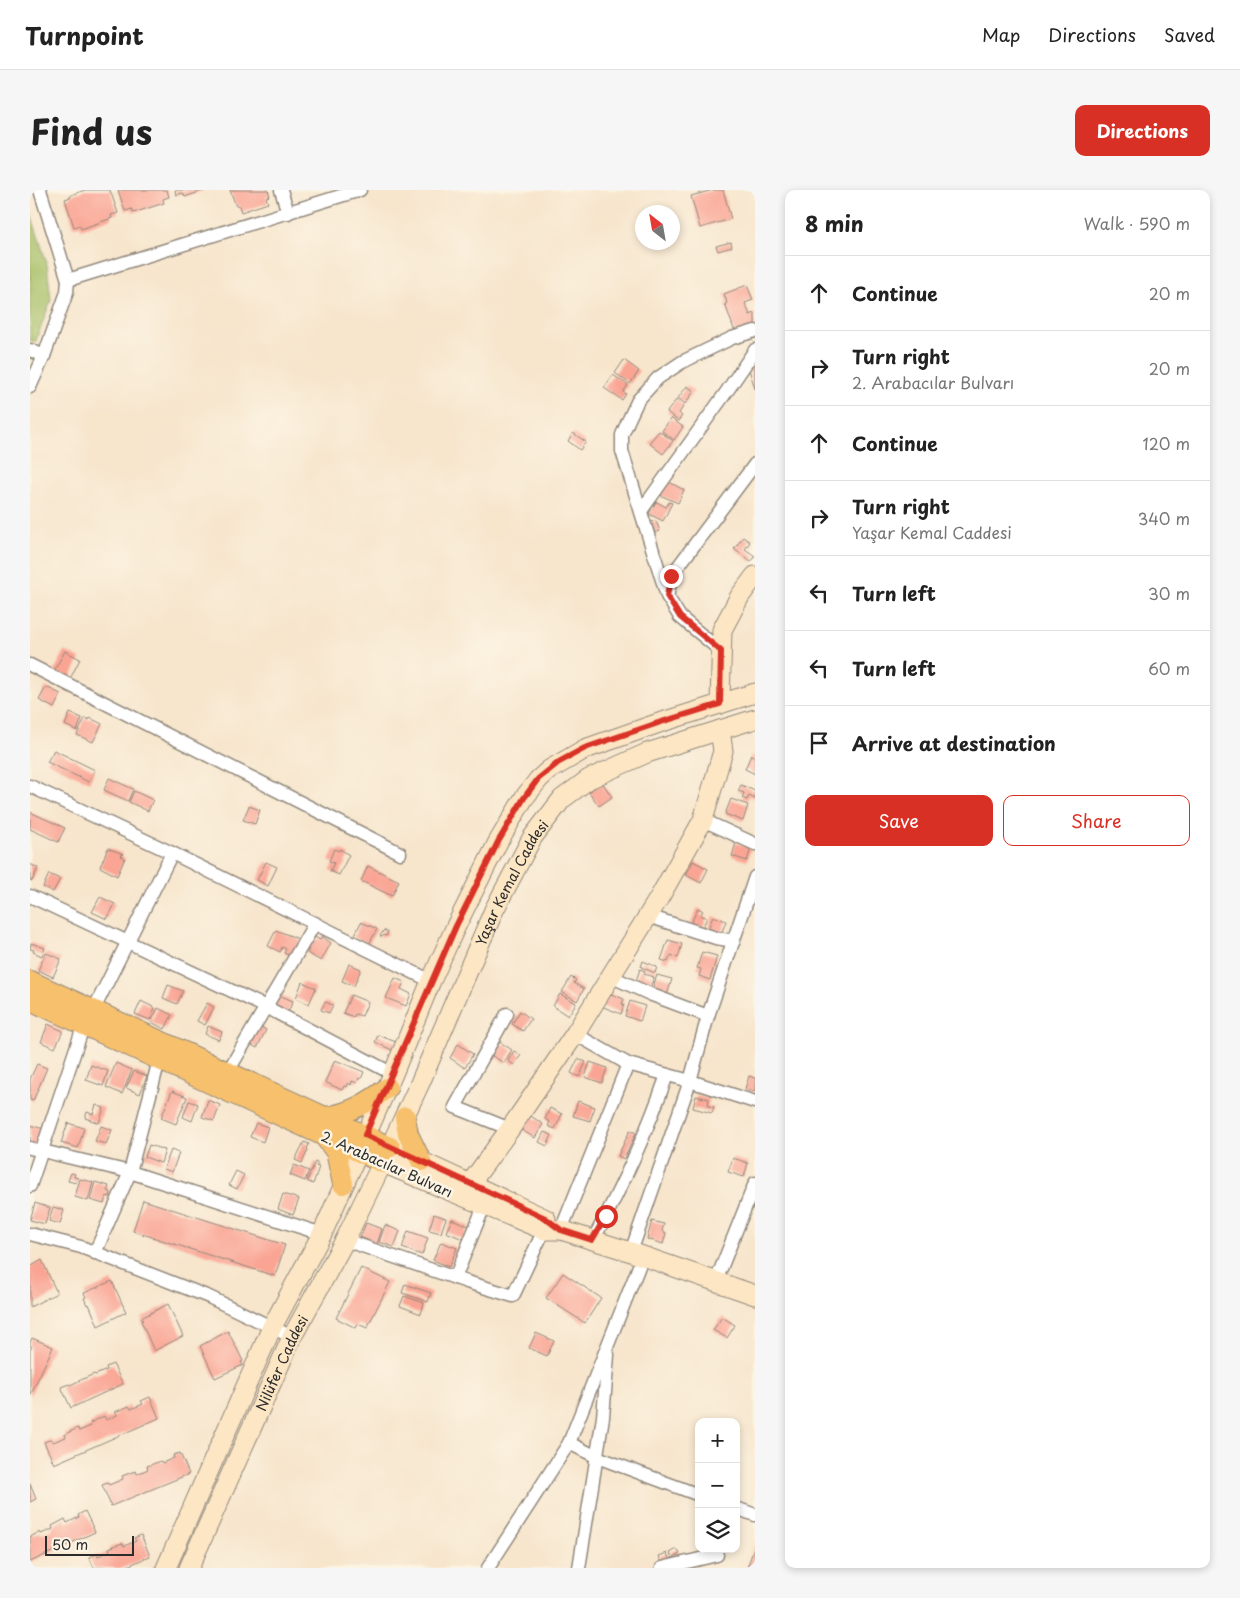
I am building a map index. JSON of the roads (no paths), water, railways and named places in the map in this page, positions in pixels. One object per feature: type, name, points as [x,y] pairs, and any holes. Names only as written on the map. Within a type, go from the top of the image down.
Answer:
[{"type":"main road","points":[[30,981],[88,1017],[386,1155]]},
{"type":"main road","name":"2. Arabacılar Bulvarı","points":[[30,1000],[88,1017],[159,1060],[325,1126]]},
{"type":"main road","points":[[325,1126],[342,1114],[371,1100],[390,1081]]},
{"type":"main road","points":[[405,1117],[417,1169]]},
{"type":"main road","points":[[325,1126],[336,1152],[343,1184]]},
{"type":"street","points":[[30,387],[68,292],[68,280],[40,190]]},
{"type":"street","points":[[281,190],[288,213]]},
{"type":"street","points":[[68,280],[360,190]]},
{"type":"street","points":[[721,651],[680,617],[667,596],[622,451],[622,435],[638,400],[658,378],[682,362],[732,338],[755,331]]},
{"type":"street","points":[[30,350],[44,356]]},
{"type":"street","points":[[641,511],[728,391],[755,350]]},
{"type":"street","points":[[667,596],[671,576],[755,464]]},
{"type":"street","points":[[720,704],[722,630],[740,596],[755,576]]},
{"type":"street","points":[[30,665],[400,853]]},
{"type":"street","name":"Yaşar Kemal Caddesi","points":[[166,1568],[272,1326],[322,1234],[456,926],[498,842],[524,798],[538,779],[559,762],[585,748],[755,693]]},
{"type":"street","name":"Yaşar Kemal Caddesi","points":[[386,1155],[405,1117],[494,910],[532,838],[562,799],[606,770],[647,753],[755,719]]},
{"type":"street","points":[[470,1184],[575,1034],[648,916],[703,820],[723,751],[720,730]]},
{"type":"street","points":[[30,787],[172,853],[431,981]]},
{"type":"street","points":[[703,820],[755,844]]},
{"type":"street","points":[[30,1186],[35,1150],[88,1017],[172,853]]},
{"type":"street","points":[[488,1568],[569,1443],[610,1340],[690,1081],[708,1016],[755,877]]},
{"type":"street","points":[[30,896],[266,1007],[390,1081]]},
{"type":"street","points":[[648,916],[716,938],[734,941]]},
{"type":"street","points":[[230,1068],[315,923]]},
{"type":"street","points":[[610,976],[652,995],[708,1016]]},
{"type":"street","points":[[507,1014],[455,1107],[510,1129]]},
{"type":"street","points":[[575,1034],[628,1064],[755,1102]]},
{"type":"street","points":[[95,1252],[130,1172],[159,1060]]},
{"type":"street","points":[[345,1240],[513,1296],[552,1230],[628,1064]]},
{"type":"street","points":[[592,1240],[631,1166],[656,1107],[667,1075]]},
{"type":"street","points":[[35,1150],[130,1172],[322,1234]]},
{"type":"street","points":[[386,1155],[417,1169],[470,1184],[545,1218],[552,1230]]},
{"type":"street","name":"Nilüfer Caddesi","points":[[189,1568],[292,1337],[345,1240],[386,1155]]},
{"type":"street","points":[[367,1193],[417,1169]]},
{"type":"street","name":"2. Arabacılar Bulvarı","points":[[417,1169],[484,1206],[552,1230],[637,1254],[755,1295]]},
{"type":"street","points":[[716,1281],[755,1183]]},
{"type":"street","points":[[455,1278],[484,1206]]},
{"type":"street","points":[[30,1234],[95,1252],[209,1297],[292,1337]]},
{"type":"street","points":[[579,1568],[603,1417],[610,1340]]},
{"type":"street","points":[[569,1443],[597,1457],[695,1494]]},
{"type":"street","points":[[740,1509],[755,1515]]},
{"type":"street","points":[[662,1568],[717,1554]]}]
